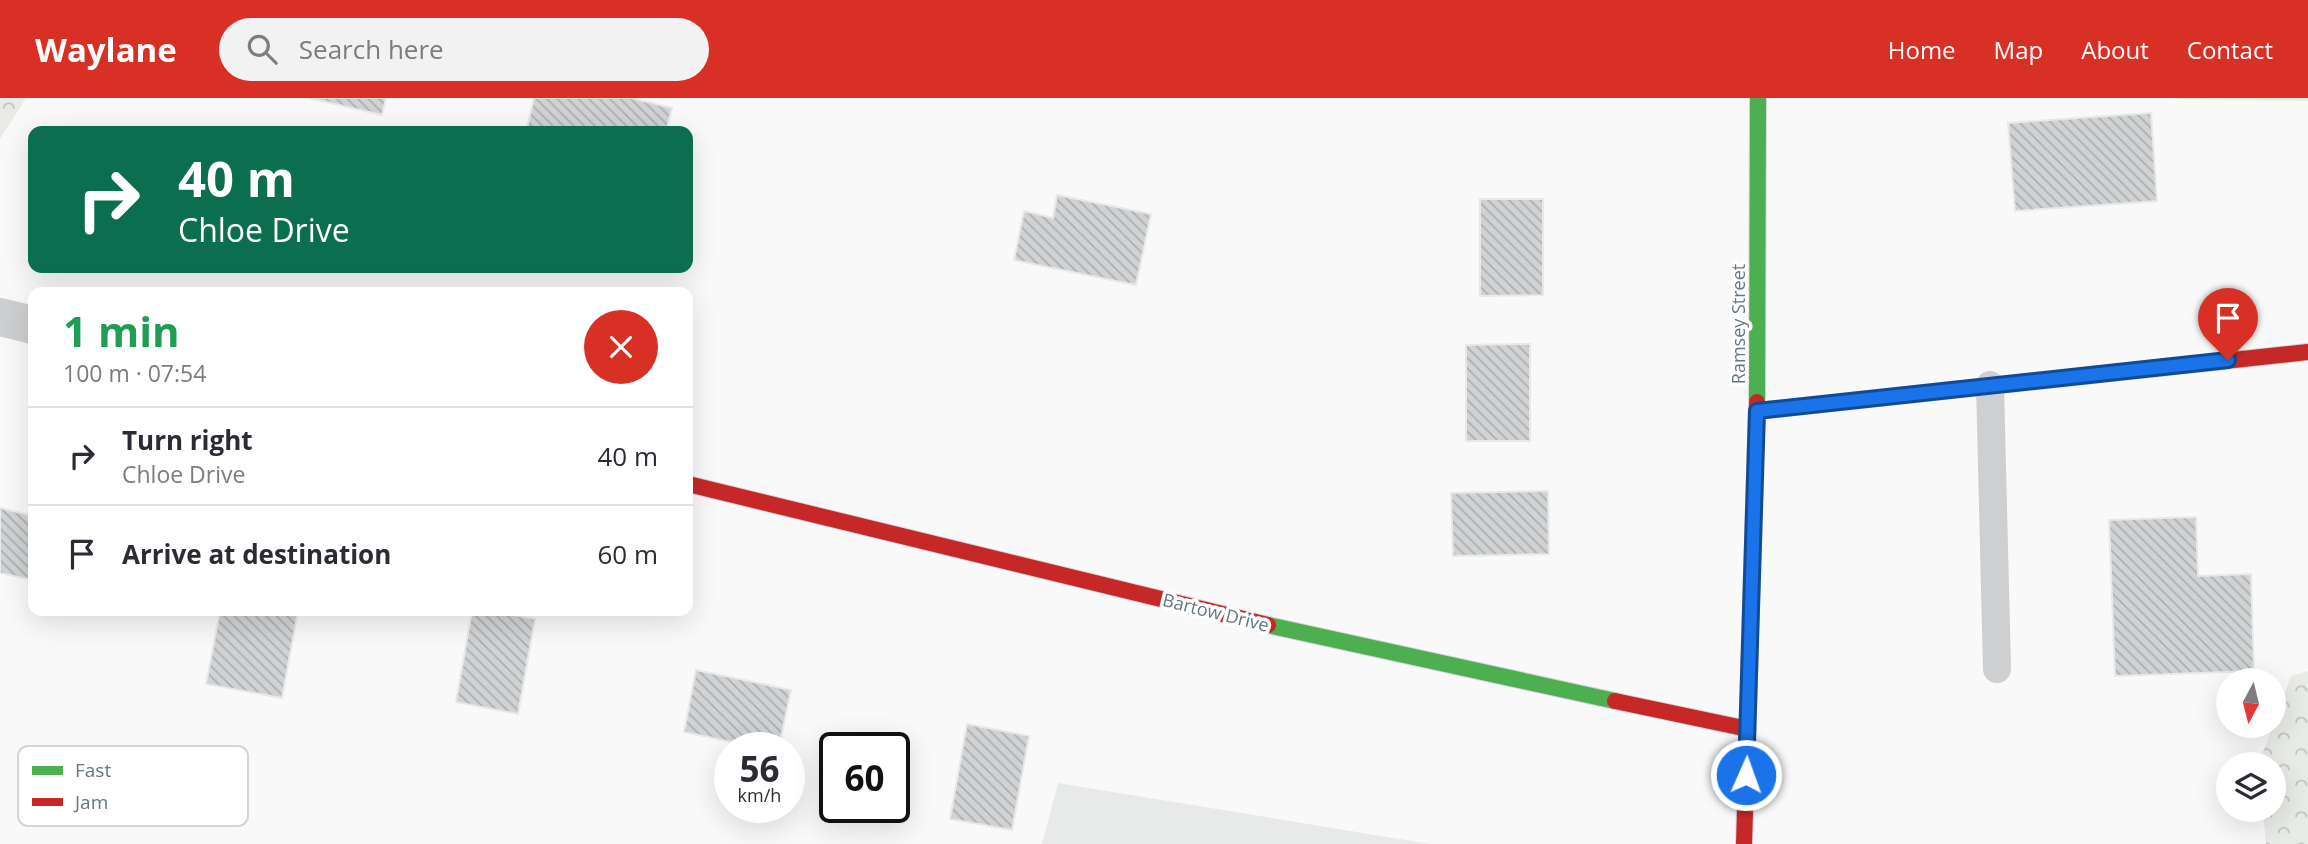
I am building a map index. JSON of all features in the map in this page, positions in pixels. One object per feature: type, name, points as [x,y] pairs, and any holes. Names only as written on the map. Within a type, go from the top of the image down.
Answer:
[{"type":"street","name":"Ramsey Street","points":[[1744,844],[1757,411],[1758,98]]},
{"type":"street","points":[[0,317],[28,324]]},
{"type":"street","points":[[1757,411],[2308,352]]},
{"type":"street","name":"Bartow Drive","points":[[693,485],[1321,638],[1748,729]]},
{"type":"lane","points":[[1990,385],[1997,669]]},
{"type":"shaded area","points":[[1058,783],[1430,844],[1042,844]]},
{"type":"green space","points":[[0,98],[26,98],[0,139]]},
{"type":"green space","points":[[2168,98],[2308,98],[2308,101],[2177,99]]},
{"type":"green space","points":[[2308,671],[2308,844],[2266,844],[2264,822],[2286,822],[2286,752],[2263,752],[2268,738],[2286,738],[2286,690],[2291,676]]},
{"type":"building","points":[[309,98],[386,98],[382,115]]},
{"type":"building","points":[[534,98],[631,98],[672,108],[667,126],[527,126]]},
{"type":"building","points":[[2151,113],[2157,201],[2015,211],[2008,123]]},
{"type":"building","points":[[1057,195],[1151,214],[1136,285],[1014,260],[1024,211],[1053,218]]},
{"type":"building","points":[[1480,199],[1543,199],[1543,295],[1480,296]]},
{"type":"building","points":[[1530,344],[1530,441],[1466,441],[1466,345]]},
{"type":"building","points":[[1548,491],[1549,554],[1453,556],[1451,493]]},
{"type":"building","points":[[0,508],[28,515],[28,579],[0,573]]},
{"type":"building","points":[[2196,517],[2198,576],[2251,574],[2254,668],[2216,668],[2216,672],[2115,676],[2109,520]]},
{"type":"building","points":[[219,616],[297,616],[282,698],[206,684]]},
{"type":"building","points":[[471,616],[518,616],[535,619],[518,714],[456,702]]},
{"type":"building","points":[[696,670],[791,690],[782,732],[714,732],[714,738],[684,732]]},
{"type":"building","points":[[967,724],[1029,736],[1012,830],[950,819]]},
{"type":"traffic: fast","points":[[1757,402],[1758,98]]},
{"type":"traffic: fast","points":[[1757,411],[2047,380]]},
{"type":"traffic: fast","points":[[1268,625],[1615,701]]},
{"type":"traffic: jam","points":[[2047,380],[2308,352]]},
{"type":"traffic: jam","points":[[1744,844],[1757,402]]},
{"type":"traffic: jam","points":[[693,485],[1268,625]]},
{"type":"traffic: jam","points":[[1615,701],[1748,729]]},
{"type":"route","points":[[1746,775],[1757,411],[2228,360]]}]
